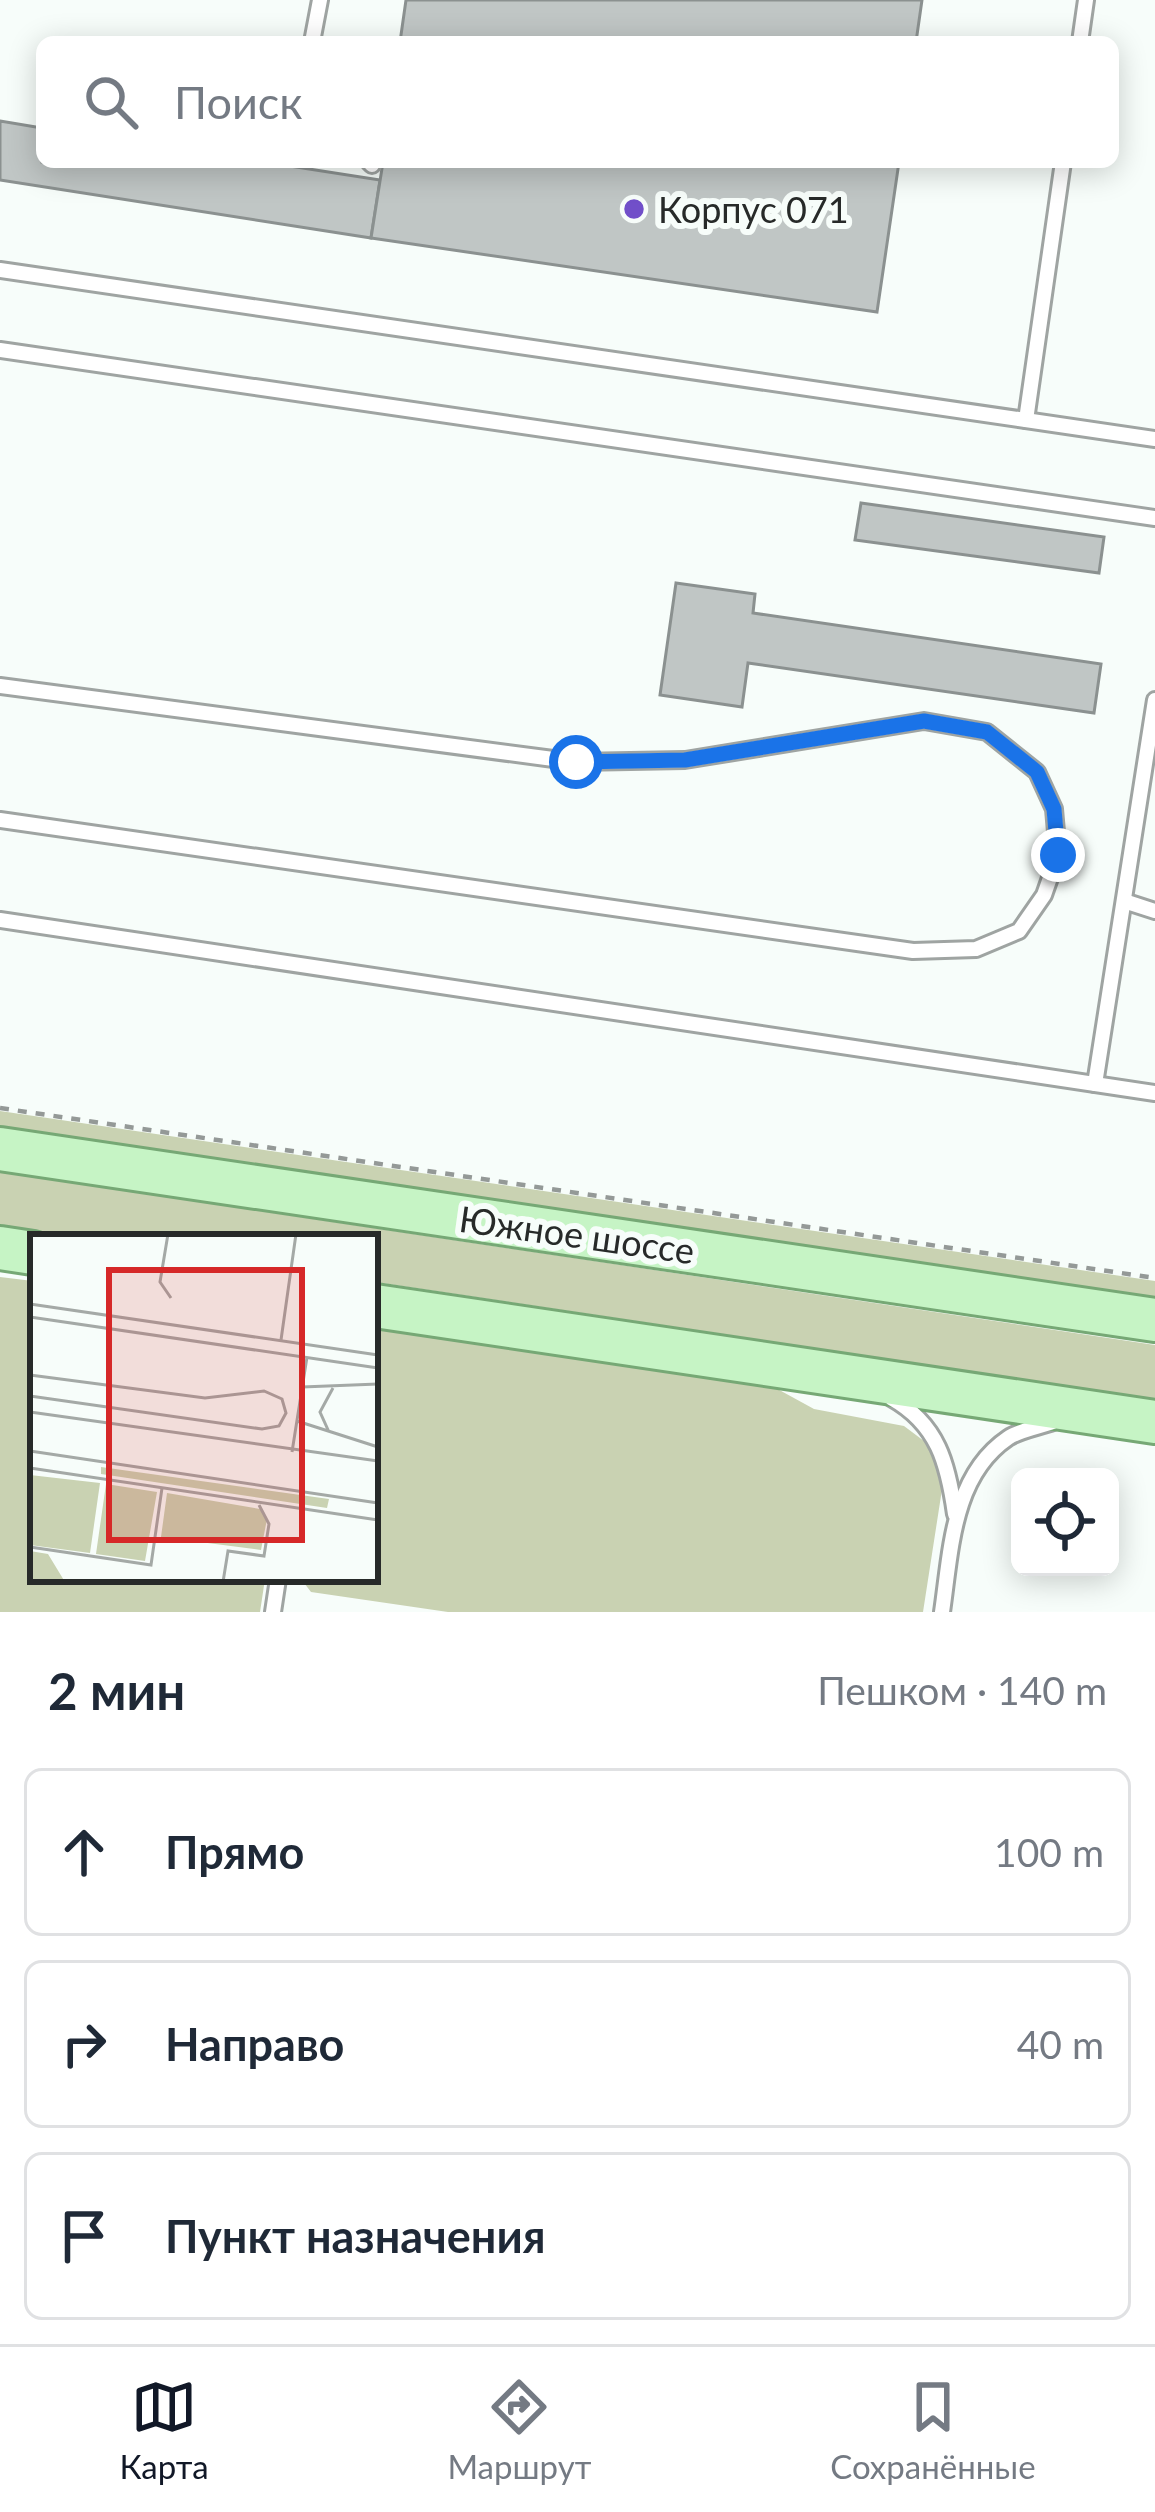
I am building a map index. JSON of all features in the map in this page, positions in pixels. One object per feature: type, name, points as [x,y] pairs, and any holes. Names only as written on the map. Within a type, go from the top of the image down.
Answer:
[{"type":"main road","name":"Южное шоссе","points":[[0,1149],[1155,1320]]},
{"type":"main road","points":[[0,1248],[30,1253]]},
{"type":"main road","points":[[378,1306],[1155,1422]]},
{"type":"lane","points":[[314,36],[320,0]]},
{"type":"lane","points":[[1081,36],[1086,0]]},
{"type":"lane","points":[[1026,420],[1062,168]]},
{"type":"lane","points":[[0,270],[1155,439]]},
{"type":"lane","points":[[0,350],[1155,518]]},
{"type":"lane","points":[[0,686],[576,762],[685,760],[924,721],[987,732],[1037,772],[1054,809],[1058,855],[1044,895],[1019,931],[976,950],[913,951],[0,820]]},
{"type":"lane","points":[[1096,1084],[1155,700]]},
{"type":"lane","points":[[1124,901],[1155,911]]},
{"type":"lane","points":[[0,920],[1155,1093]]},
{"type":"lane","points":[[825,1372],[913,1410],[935,1437],[949,1469],[956,1516]]},
{"type":"lane","points":[[942,1612],[956,1516],[980,1464],[1010,1436],[1056,1421],[1107,1415]]},
{"type":"lane","points":[[273,1612],[278,1582]]},
{"type":"path","points":[[0,1108],[1155,1278]]},
{"type":"green space","points":[[0,1111],[1155,1281],[1155,1301],[0,1130]]},
{"type":"green space","points":[[0,1172],[1155,1345],[1155,1399],[378,1282],[378,1234],[55,1234],[0,1226]]},
{"type":"green space","points":[[0,1277],[30,1281],[30,1582],[265,1582],[260,1612],[0,1612]]},
{"type":"green space","points":[[378,1328],[772,1386],[814,1409],[904,1426],[932,1447],[943,1483],[923,1612],[448,1612],[311,1592],[303,1582],[378,1582]]},
{"type":"building","points":[[406,0],[922,0],[917,36],[401,36]]},
{"type":"building","points":[[0,121],[36,127],[36,168],[303,168],[380,180],[371,238],[0,180]]},
{"type":"building","name":"Корпус 071","points":[[382,168],[898,168],[877,312],[371,238]]},
{"type":"building","points":[[861,503],[1104,537],[1099,573],[855,540]]},
{"type":"building","points":[[676,583],[755,594],[753,613],[1101,664],[1094,713],[748,663],[742,707],[660,695]]},
{"type":"place","name":"Корпус 071","points":[[634,209]]},
{"type":"route","points":[[576,762],[685,760],[924,721],[987,732],[1037,772],[1054,809],[1058,855]]}]
